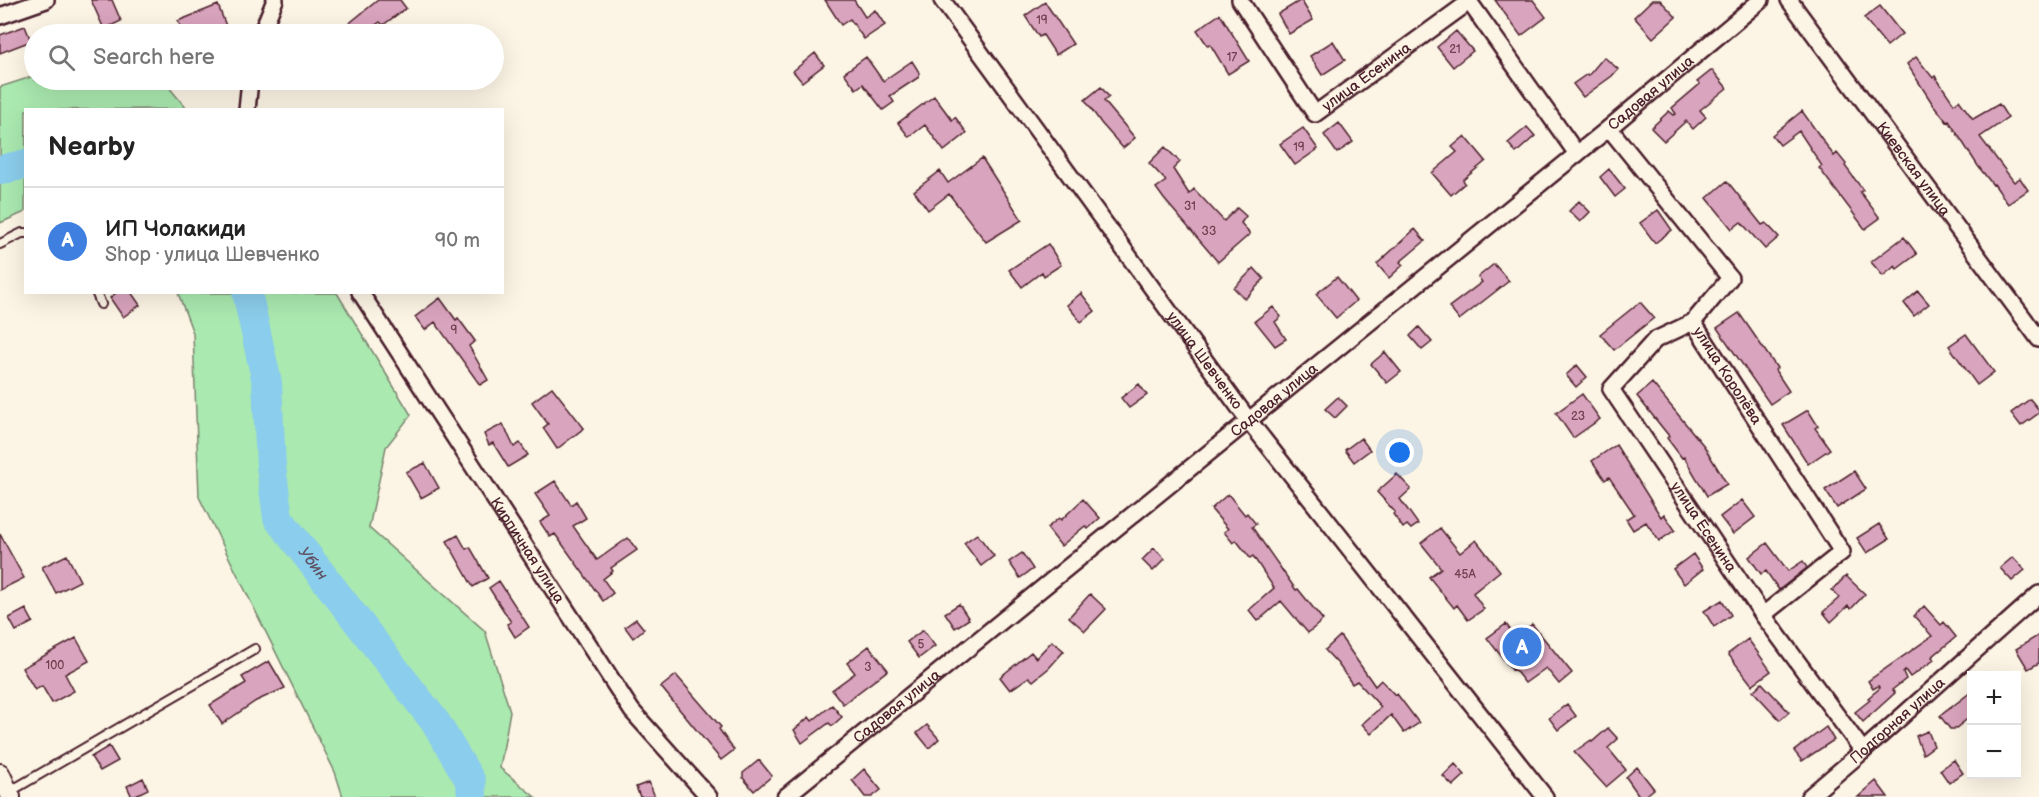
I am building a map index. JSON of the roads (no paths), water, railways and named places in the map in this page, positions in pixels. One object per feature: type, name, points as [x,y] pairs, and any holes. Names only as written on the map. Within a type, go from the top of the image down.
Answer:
[{"type":"street","points":[[0,16],[46,0]]},
{"type":"street","points":[[265,24],[275,0]]},
{"type":"street","name":"улица Шевченко","points":[[942,0],[1249,421],[1545,797]]},
{"type":"street","name":"улица Есенина","points":[[1240,0],[1315,114],[1469,1]]},
{"type":"street","name":"Садовая улица","points":[[785,797],[1609,128],[1761,0]]},
{"type":"street","name":"Киевская улица","points":[[1788,0],[2039,339]]},
{"type":"street","points":[[1469,1],[1577,154]]},
{"type":"street","points":[[247,108],[249,90]]},
{"type":"street","name":"улица Королёва","points":[[1609,128],[1730,278],[1693,322],[1842,552],[1763,615]]},
{"type":"street","name":"Кирпичная улица","points":[[361,294],[632,711],[709,797]]},
{"type":"street","name":"улица Есенина","points":[[1693,322],[1655,340],[1611,389],[1763,615],[1863,751]]},
{"type":"street","name":"Подгорная улица","points":[[1809,797],[2039,594]]},
{"type":"street","points":[[0,773],[10,795]]},
{"type":"lane","points":[[0,244],[24,233]]},
{"type":"lane","points":[[97,294],[101,304]]},
{"type":"lane","points":[[10,795],[255,649]]},
{"type":"waterway","name":"Убин","points":[[0,170],[24,164]]},
{"type":"waterway","name":"Убин","points":[[247,294],[267,383],[271,466],[278,518],[436,723],[471,782],[472,797]]},
{"type":"place","name":"ИП Чолакиди","points":[[1522,647]]}]
